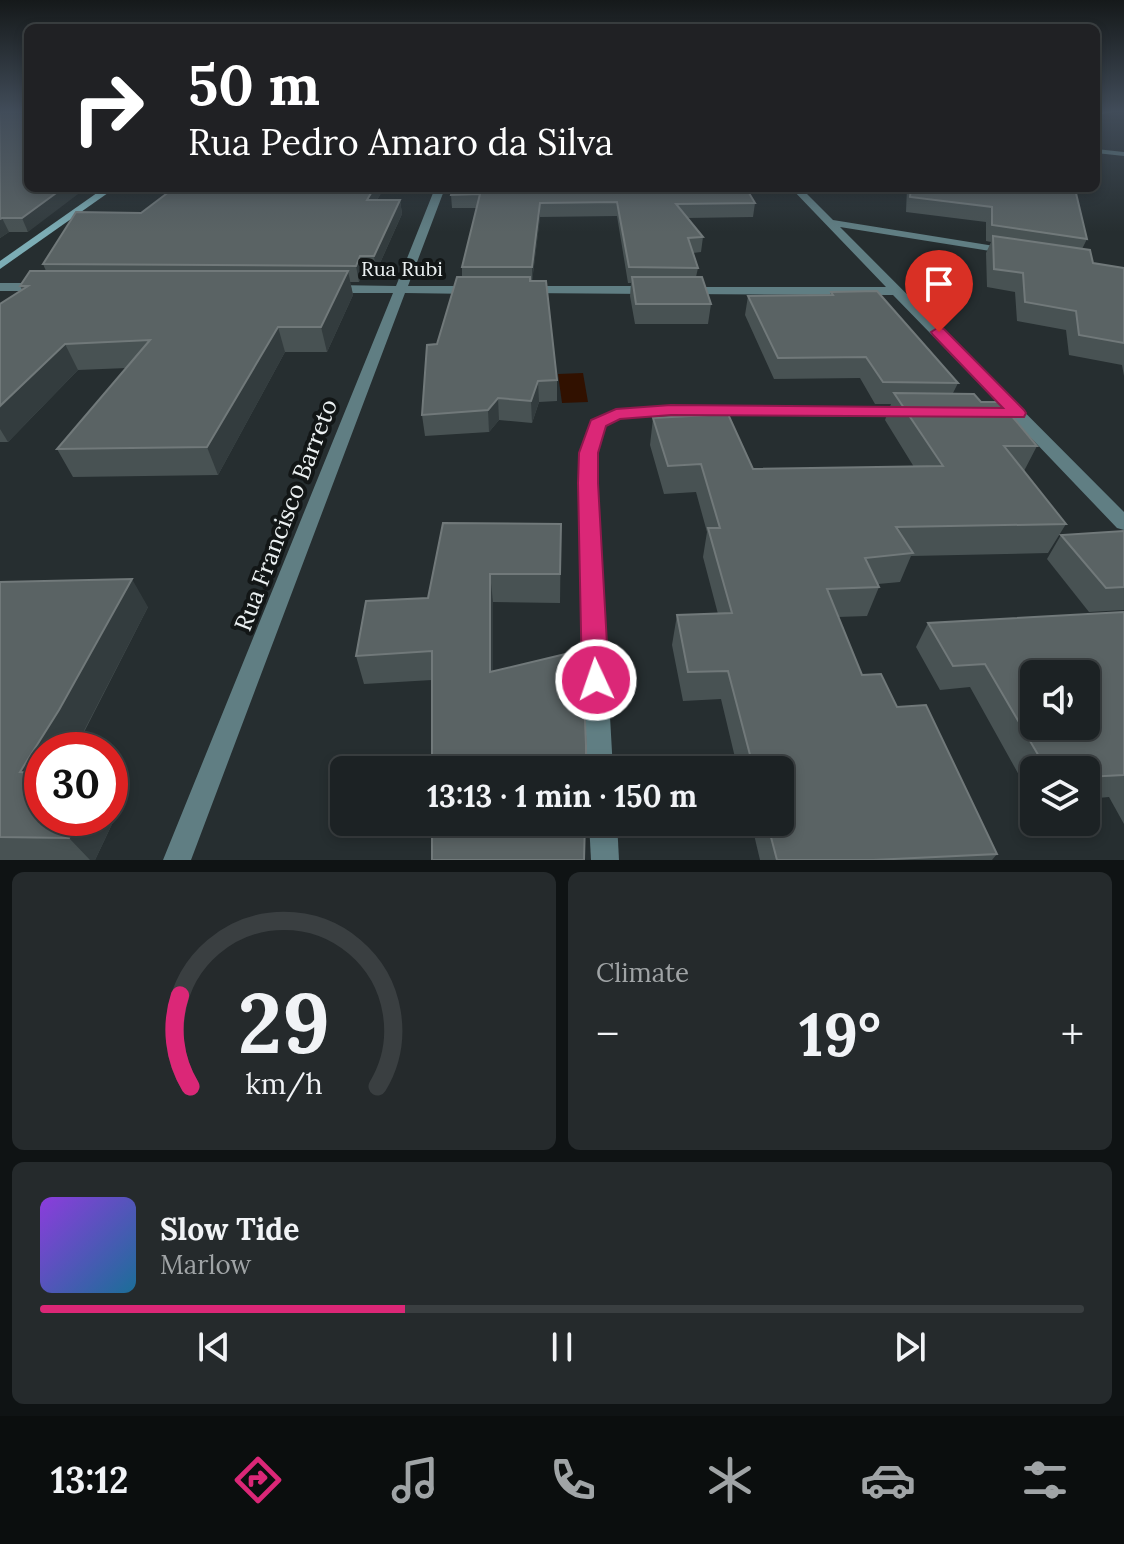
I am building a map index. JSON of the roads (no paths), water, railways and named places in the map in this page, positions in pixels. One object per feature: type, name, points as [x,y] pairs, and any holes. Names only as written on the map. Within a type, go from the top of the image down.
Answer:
[{"type":"street","points":[[0,266],[104,192]]},
{"type":"street","name":"Rua Francisco Barreto","points":[[177,860],[438,192]]},
{"type":"street","points":[[800,192],[1124,523]]},
{"type":"street","points":[[833,223],[1017,252]]},
{"type":"street","points":[[0,287],[62,288]]},
{"type":"street","name":"Rua Rubi","points":[[323,289],[494,290]]},
{"type":"street","points":[[509,290],[899,291]]},
{"type":"street","points":[[599,756],[588,483],[589,453],[598,423],[616,414],[671,410],[923,413]]},
{"type":"street","points":[[970,413],[1018,413]]},
{"type":"street","points":[[604,836],[605,860]]}]
